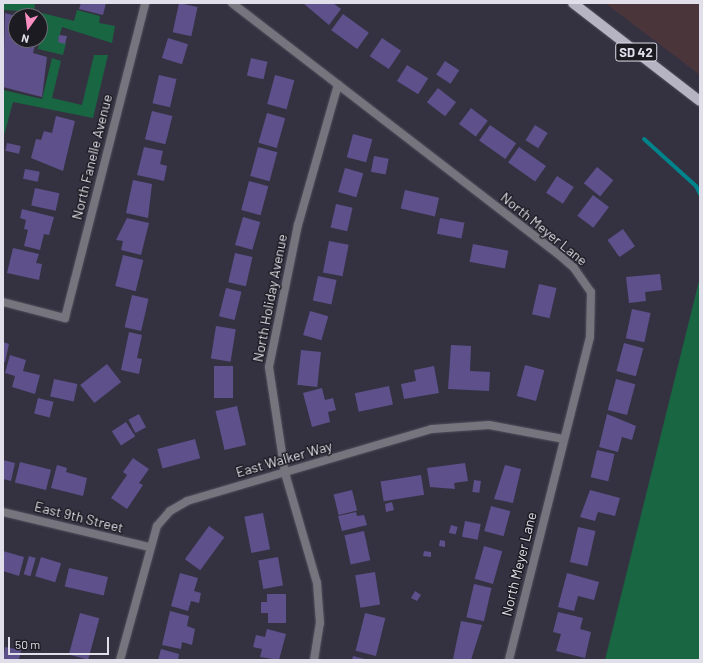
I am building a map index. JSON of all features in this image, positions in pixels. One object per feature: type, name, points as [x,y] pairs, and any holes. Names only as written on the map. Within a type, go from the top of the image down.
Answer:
[{"type":"main road","name":"SD 42","points":[[572,3],[700,101]]},
{"type":"street","name":"North Fanelle Avenue","points":[[3,302],[65,318],[145,3]]},
{"type":"street","name":"North Meyer Lane","points":[[232,3],[558,254],[585,281],[592,304],[590,337],[563,438],[509,660]]},
{"type":"street","name":"North Holiday Avenue","points":[[314,660],[320,623],[317,583],[285,473],[269,367],[298,225],[338,84]]},
{"type":"street","name":"East Walker Way","points":[[120,660],[149,548],[157,526],[170,511],[187,501],[432,429],[456,426],[489,425],[563,438]]},
{"type":"street","name":"East 9th Street","points":[[3,512],[149,548]]},
{"type":"shaded area","points":[[605,3],[700,3],[700,75]]},
{"type":"green space","points":[[3,3],[35,3],[34,8],[8,8],[8,10],[3,10]]},
{"type":"green space","points":[[77,10],[100,16],[99,23],[115,26],[112,43],[62,27],[58,41],[66,43],[63,55],[38,49],[48,48],[48,14],[74,21]]},
{"type":"green space","points":[[94,55],[108,55],[93,118],[13,102],[3,139],[3,90],[42,99],[52,58],[61,61],[52,98],[82,105]]},
{"type":"green space","points":[[700,277],[700,660],[605,660]]},
{"type":"building","points":[[81,3],[106,3],[103,15],[79,9]]},
{"type":"building","points":[[179,3],[198,7],[191,36],[173,32]]},
{"type":"building","points":[[303,3],[333,3],[341,9],[329,25]]},
{"type":"building","points":[[5,13],[8,14],[8,48],[34,48],[33,53],[47,57],[42,97],[3,87]]},
{"type":"building","points":[[343,14],[369,33],[357,49],[331,30]]},
{"type":"building","points":[[59,35],[67,36],[65,44],[58,42]]},
{"type":"building","points":[[168,38],[188,44],[182,64],[162,58]]},
{"type":"building","points":[[382,38],[401,51],[389,69],[370,56]]},
{"type":"building","points":[[251,58],[268,62],[264,79],[247,76]]},
{"type":"building","points":[[445,61],[459,70],[451,84],[436,74]]},
{"type":"building","points":[[407,65],[428,78],[418,94],[397,81]]},
{"type":"building","points":[[159,75],[177,79],[170,107],[152,103]]},
{"type":"building","points":[[275,75],[294,80],[287,109],[267,104]]},
{"type":"building","points":[[438,88],[456,102],[445,116],[427,102]]},
{"type":"building","points":[[471,108],[488,121],[476,137],[459,124]]},
{"type":"building","points":[[152,111],[172,116],[165,144],[145,139]]},
{"type":"building","points":[[267,113],[285,118],[277,148],[258,143]]},
{"type":"building","points":[[56,116],[75,121],[63,171],[31,158],[36,139],[41,140],[44,131],[52,133]]},
{"type":"building","points":[[490,125],[516,143],[505,159],[479,141]]},
{"type":"building","points":[[535,125],[548,133],[538,148],[525,140]]},
{"type":"building","points":[[353,134],[372,139],[366,162],[347,157]]},
{"type":"building","points":[[7,143],[21,146],[19,154],[5,151]]},
{"type":"building","points":[[144,147],[163,151],[160,164],[167,166],[164,181],[137,175]]},
{"type":"building","points":[[258,147],[277,152],[270,181],[250,176]]},
{"type":"building","points":[[519,147],[546,166],[535,181],[508,163]]},
{"type":"building","points":[[374,156],[389,159],[386,175],[371,172]]},
{"type":"building","points":[[597,167],[613,180],[600,197],[584,183]]},
{"type":"building","points":[[345,168],[363,173],[356,197],[338,192]]},
{"type":"building","points":[[25,169],[40,172],[38,182],[23,179]]},
{"type":"building","points":[[557,176],[574,187],[563,204],[546,193]]},
{"type":"building","points":[[133,180],[152,184],[148,218],[126,213]]},
{"type":"building","points":[[249,181],[268,186],[261,215],[241,210]]},
{"type":"building","points":[[35,188],[59,193],[56,211],[31,206]]},
{"type":"building","points":[[405,190],[439,198],[435,216],[401,209]]},
{"type":"building","points":[[593,195],[609,207],[593,228],[577,216]]},
{"type":"building","points":[[336,204],[353,208],[347,231],[331,227]]},
{"type":"building","points":[[22,209],[54,217],[49,235],[44,234],[40,250],[24,246],[28,230],[24,229],[26,220],[20,218]]},
{"type":"building","points":[[243,217],[260,222],[252,250],[235,245]]},
{"type":"building","points":[[127,218],[149,223],[141,255],[121,250],[123,241],[116,240]]},
{"type":"building","points":[[440,218],[465,223],[461,238],[437,234]]},
{"type":"building","points":[[623,229],[635,246],[619,257],[607,240]]},
{"type":"building","points":[[329,241],[349,245],[343,276],[323,272]]},
{"type":"building","points":[[473,244],[508,251],[505,269],[470,262]]},
{"type":"building","points":[[13,248],[39,254],[36,263],[42,264],[39,280],[7,273]]},
{"type":"building","points":[[235,253],[253,257],[246,286],[228,282]]},
{"type":"building","points":[[123,255],[143,260],[136,291],[115,286]]},
{"type":"building","points":[[660,274],[662,290],[645,292],[646,301],[629,303],[626,277]]},
{"type":"building","points":[[318,276],[337,280],[331,304],[313,300]]},
{"type":"building","points":[[539,284],[557,288],[550,318],[532,314]]},
{"type":"building","points":[[226,288],[242,292],[235,320],[219,316]]},
{"type":"building","points":[[132,295],[149,299],[141,331],[125,327]]},
{"type":"building","points":[[632,309],[651,313],[644,342],[626,338]]},
{"type":"building","points":[[310,311],[328,316],[321,340],[303,335]]},
{"type":"building","points":[[216,326],[236,329],[231,362],[211,359]]},
{"type":"building","points":[[129,332],[142,335],[137,358],[142,359],[139,374],[121,370]]},
{"type":"building","points":[[3,342],[9,344],[5,362],[3,362]]},
{"type":"building","points":[[624,343],[643,348],[636,376],[616,371]]},
{"type":"building","points":[[451,345],[471,346],[470,371],[490,372],[489,391],[448,389]]},
{"type":"building","points":[[301,350],[321,352],[317,387],[297,385]]},
{"type":"building","points":[[10,355],[26,360],[23,371],[40,375],[35,394],[12,387],[15,376],[5,373]]},
{"type":"building","points":[[107,364],[121,382],[94,403],[80,385]]},
{"type":"building","points":[[525,365],[544,370],[536,401],[517,396]]},
{"type":"building","points":[[214,366],[233,366],[233,398],[214,398]]},
{"type":"building","points":[[434,366],[439,393],[404,399],[401,384],[416,381],[414,370]]},
{"type":"building","points":[[54,379],[77,384],[74,402],[50,397]]},
{"type":"building","points":[[616,379],[635,384],[627,415],[608,410]]},
{"type":"building","points":[[389,386],[393,405],[359,412],[355,393]]},
{"type":"building","points":[[322,388],[325,400],[333,398],[336,410],[328,412],[330,422],[312,427],[303,393]]},
{"type":"building","points":[[38,398],[54,402],[50,417],[34,414]]},
{"type":"building","points":[[237,406],[246,445],[225,450],[216,411]]},
{"type":"building","points":[[139,414],[146,427],[135,433],[128,420]]},
{"type":"building","points":[[607,414],[636,426],[632,440],[622,437],[618,452],[599,447]]},
{"type":"building","points":[[126,422],[135,436],[121,446],[112,431]]},
{"type":"building","points":[[195,439],[200,458],[163,468],[157,449]]},
{"type":"building","points":[[597,450],[615,454],[608,481],[591,477]]},
{"type":"building","points":[[133,458],[149,469],[139,483],[143,485],[127,509],[111,498],[127,475],[123,472]]},
{"type":"building","points":[[3,460],[15,463],[11,481],[3,479]]},
{"type":"building","points":[[20,462],[51,470],[46,490],[15,482]]},
{"type":"building","points":[[465,463],[468,481],[454,483],[455,489],[430,487],[427,468]]},
{"type":"building","points":[[57,465],[67,468],[66,472],[87,478],[83,496],[51,488]]},
{"type":"building","points":[[505,465],[521,469],[513,503],[494,499]]},
{"type":"building","points":[[421,475],[424,495],[384,501],[381,481]]},
{"type":"building","points":[[474,480],[481,481],[479,493],[472,492]]},
{"type":"building","points":[[352,490],[357,510],[339,515],[334,495]]},
{"type":"building","points":[[590,490],[620,498],[615,516],[598,512],[595,521],[580,517]]},
{"type":"building","points":[[392,502],[394,510],[386,512],[385,504]]},
{"type":"building","points":[[491,506],[510,511],[504,536],[484,531]]},
{"type":"building","points":[[356,512],[357,516],[364,515],[367,525],[342,531],[338,516]]},
{"type":"building","points":[[263,513],[270,549],[251,553],[244,517]]},
{"type":"building","points":[[465,521],[481,524],[478,540],[462,537]]},
{"type":"building","points":[[451,525],[458,527],[456,535],[449,533]]},
{"type":"building","points":[[209,526],[224,537],[200,570],[185,559]]},
{"type":"building","points":[[578,527],[596,531],[587,566],[570,562]]},
{"type":"building","points":[[364,531],[370,560],[351,565],[344,535]]},
{"type":"building","points":[[440,540],[445,541],[445,547],[439,546]]},
{"type":"building","points":[[484,546],[502,551],[493,584],[475,579]]},
{"type":"building","points":[[3,551],[24,557],[19,576],[3,571]]},
{"type":"building","points":[[424,551],[431,552],[431,557],[423,556]]},
{"type":"building","points":[[29,556],[36,558],[30,576],[24,574]]},
{"type":"building","points":[[41,557],[61,563],[55,582],[35,576]]},
{"type":"building","points":[[278,557],[283,586],[263,589],[258,560]]},
{"type":"building","points":[[69,568],[108,577],[104,596],[65,587]]},
{"type":"building","points":[[375,572],[380,605],[360,608],[355,575]]},
{"type":"building","points":[[180,573],[198,578],[194,591],[201,593],[199,603],[191,601],[188,611],[171,606]]},
{"type":"building","points":[[567,573],[599,582],[594,600],[578,596],[574,611],[558,607]]},
{"type":"building","points":[[474,584],[492,588],[484,621],[466,617]]},
{"type":"building","points":[[415,591],[421,595],[417,601],[411,598]]},
{"type":"building","points":[[267,594],[286,594],[286,623],[268,623],[268,613],[261,613],[261,602],[267,602]]},
{"type":"building","points":[[170,611],[189,616],[187,626],[195,629],[192,645],[182,642],[181,649],[162,645]]},
{"type":"building","points":[[558,612],[583,618],[580,629],[591,632],[585,658],[556,651],[561,634],[553,632]]},
{"type":"building","points":[[80,613],[99,618],[88,660],[69,655]]},
{"type":"building","points":[[365,613],[385,618],[376,656],[356,651]]},
{"type":"building","points":[[461,621],[482,625],[471,660],[453,659]]},
{"type":"building","points":[[267,629],[286,634],[279,660],[260,657],[262,649],[253,647],[256,635],[265,637]]},
{"type":"building","points":[[5,647],[21,650],[19,660],[3,660]]},
{"type":"building","points":[[161,649],[179,654],[178,660],[158,660]]},
{"type":"building","points":[[353,656],[365,659],[365,660],[352,660]]},
{"type":"waterway","points":[[644,139],[696,186],[700,194]]}]
